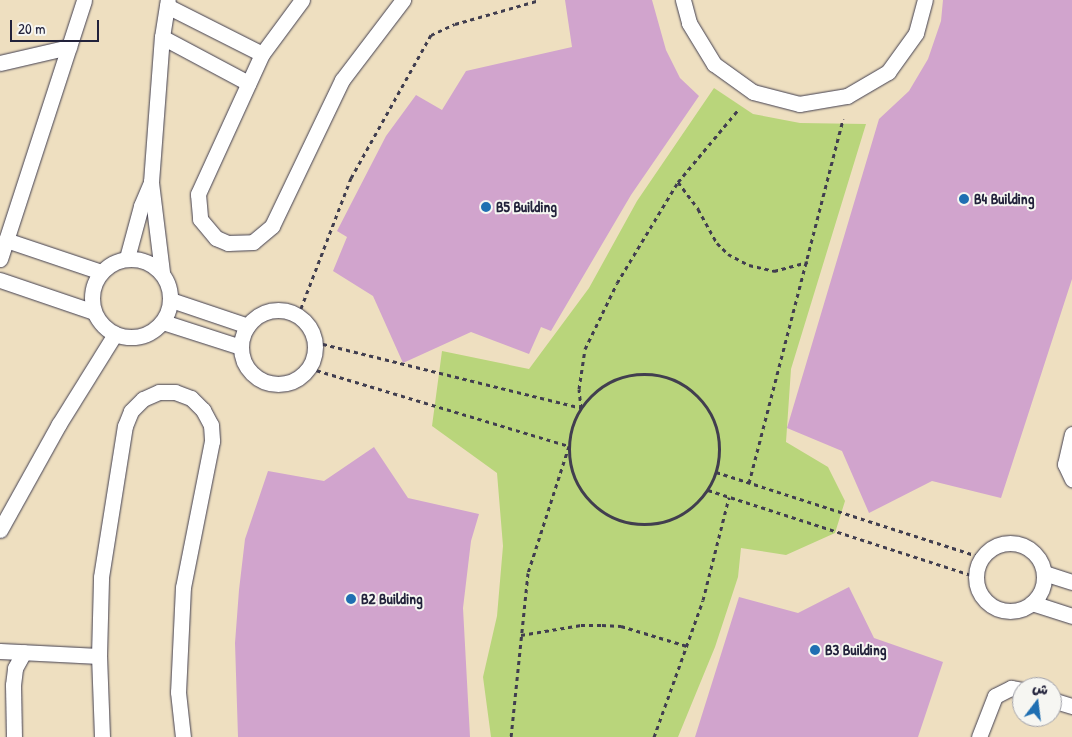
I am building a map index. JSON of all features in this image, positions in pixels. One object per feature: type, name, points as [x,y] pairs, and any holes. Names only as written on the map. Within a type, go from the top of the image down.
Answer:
[{"type":"lane","points":[[0,259],[84,0]]},
{"type":"lane","points":[[302,0],[262,54],[203,178],[197,206],[200,219],[216,238],[240,244],[264,235],[272,226],[342,80],[403,0]]},
{"type":"lane","points":[[683,0],[693,30],[714,64],[753,92],[800,104],[824,102],[847,96],[888,72],[904,53],[916,33],[925,0]]},
{"type":"lane","points":[[162,272],[140,259],[127,258],[101,272],[92,291],[94,312],[103,325],[115,334],[141,336],[153,331],[163,322],[171,300],[169,286],[162,272],[152,182],[162,37],[167,3],[262,54]]},
{"type":"lane","points":[[162,37],[248,83]]},
{"type":"lane","points":[[0,63],[69,47]]},
{"type":"lane","points":[[127,258],[141,206],[152,182]]},
{"type":"lane","points":[[6,240],[101,272]]},
{"type":"lane","points":[[0,280],[94,312]]},
{"type":"lane","points":[[171,300],[248,326]]},
{"type":"lane","points":[[271,311],[285,311],[298,316],[309,327],[315,342],[309,368],[287,383],[261,380],[250,372],[241,347],[248,326],[258,316],[271,311]]},
{"type":"lane","points":[[163,322],[241,347]]},
{"type":"lane","points":[[0,530],[59,424],[115,334]]},
{"type":"lane","points":[[102,737],[99,656],[101,577],[125,426],[131,411],[143,399],[159,392],[175,392],[191,398],[204,410],[211,425],[212,441],[183,587],[178,692],[183,737]]},
{"type":"lane","points":[[1072,434],[1065,464],[1072,479]]},
{"type":"lane","points":[[1004,543],[1018,544],[1031,550],[1040,560],[1044,573],[1044,584],[1032,603],[1020,610],[1008,611],[995,608],[978,589],[975,576],[981,557],[991,548],[1004,543]]},
{"type":"lane","points":[[1044,573],[1072,582]]},
{"type":"lane","points":[[1032,603],[1072,616]]},
{"type":"lane","points":[[0,651],[99,656]]},
{"type":"lane","points":[[14,737],[6,698],[16,668],[24,652]]},
{"type":"lane","points":[[979,737],[995,696],[1012,688]]},
{"type":"path","points":[[298,316],[351,178],[431,35],[455,24],[540,0]]},
{"type":"path","points":[[580,408],[579,388],[585,349],[617,283],[678,182],[753,92]]},
{"type":"path","points":[[749,483],[837,150],[847,96]]},
{"type":"path","points":[[678,182],[698,209],[717,243],[728,254],[749,265],[774,271],[808,262]]},
{"type":"path","points":[[315,342],[580,408]]},
{"type":"path","points":[[309,368],[569,446]]},
{"type":"path","points":[[511,737],[528,573],[569,446],[572,427],[580,408],[601,388],[628,376],[648,374],[676,382],[700,398],[711,414],[718,433],[720,461],[708,490],[696,505],[661,523],[641,525],[622,521],[604,513],[588,500],[570,465],[569,446]]},
{"type":"path","points":[[716,472],[981,557]]},
{"type":"path","points":[[708,490],[975,576]]},
{"type":"path","points":[[654,737],[687,646],[729,497]]},
{"type":"path","points":[[521,636],[581,625],[621,626],[687,646]]},
{"type":"green space","points":[[714,88],[753,114],[800,123],[866,124],[791,369],[786,442],[828,467],[845,501],[835,533],[786,555],[741,548],[738,577],[715,647],[678,737],[491,737],[483,677],[497,616],[503,546],[497,473],[432,426],[442,351],[529,369],[589,288],[637,201]]},
{"type":"building","name":"B5 Building","points":[[565,0],[652,0],[666,50],[680,78],[699,96],[631,195],[551,331],[541,327],[529,354],[471,332],[403,363],[373,296],[333,271],[347,237],[337,231],[386,136],[416,95],[442,110],[466,71],[572,47]]},
{"type":"building","name":"B4 Building","points":[[943,0],[1072,0],[1072,279],[1001,498],[932,481],[869,513],[842,451],[787,428],[879,119],[909,91],[928,59],[941,21]]},
{"type":"building","name":"B2 Building","points":[[374,447],[408,498],[479,514],[471,541],[463,608],[470,737],[238,737],[235,643],[239,590],[245,539],[268,471],[324,481]]},
{"type":"building","name":"B3 Building","points":[[849,587],[874,638],[943,662],[918,737],[695,737],[739,597],[798,613]]},
{"type":"place","name":"B4 Building","points":[[964,199]]},
{"type":"place","name":"B5 Building","points":[[486,207]]},
{"type":"place","name":"B2 Building","points":[[351,599]]},
{"type":"place","name":"B3 Building","points":[[815,650]]}]
